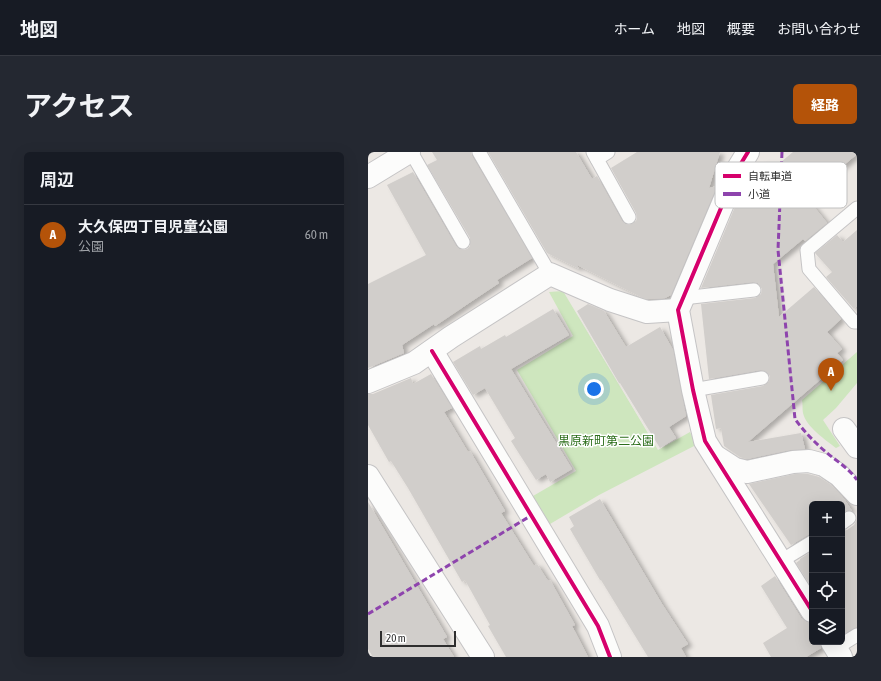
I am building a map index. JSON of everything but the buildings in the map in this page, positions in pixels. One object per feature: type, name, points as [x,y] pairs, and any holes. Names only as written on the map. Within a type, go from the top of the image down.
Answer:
[{"type":"street","points":[[368,177],[410,152]]},
{"type":"street","points":[[742,162],[748,152]]},
{"type":"street","points":[[721,208],[680,304],[693,390],[705,441],[811,609]]},
{"type":"street","points":[[368,382],[414,363],[550,274],[610,300],[647,312],[680,304]]},
{"type":"street","points":[[432,350],[598,626],[610,657]]},
{"type":"street","points":[[844,429],[857,447]]},
{"type":"street","points":[[714,455],[736,469],[747,472],[793,462],[809,461],[824,465],[839,475],[857,494]]},
{"type":"street","points":[[368,476],[483,657]]},
{"type":"lane","points":[[410,152],[463,242]]},
{"type":"lane","points":[[479,152],[550,274]]},
{"type":"lane","points":[[608,152],[595,156],[629,217]]},
{"type":"lane","points":[[857,208],[807,250],[809,270],[854,322],[857,322]]},
{"type":"lane","points":[[680,304],[754,290]]},
{"type":"lane","points":[[693,390],[762,378]]},
{"type":"lane","points":[[781,561],[809,544]]},
{"type":"lane","points":[[836,649],[857,635]]},
{"type":"green space","name":"黒原新町第二公園","points":[[563,291],[658,450],[690,432],[696,445],[599,495],[550,524],[533,496],[576,471],[517,370],[573,336],[549,292]]},
{"type":"green space","points":[[857,352],[857,383],[836,408],[823,420],[840,446],[836,448],[817,433],[808,423],[803,413],[802,400]]},
{"type":"marked path","points":[[782,152],[782,162]]},
{"type":"marked path","points":[[780,208],[778,250],[795,419],[817,444],[848,470],[857,480]]},
{"type":"marked path","points":[[368,614],[532,515]]},
{"type":"cycle path","points":[[742,162],[748,152]]},
{"type":"cycle path","points":[[721,208],[678,310],[693,390],[705,441],[811,609]]},
{"type":"cycle path","points":[[432,351],[598,626],[610,657]]},
{"type":"place","name":"大久保四丁目児童公園","points":[[831,391]]}]
